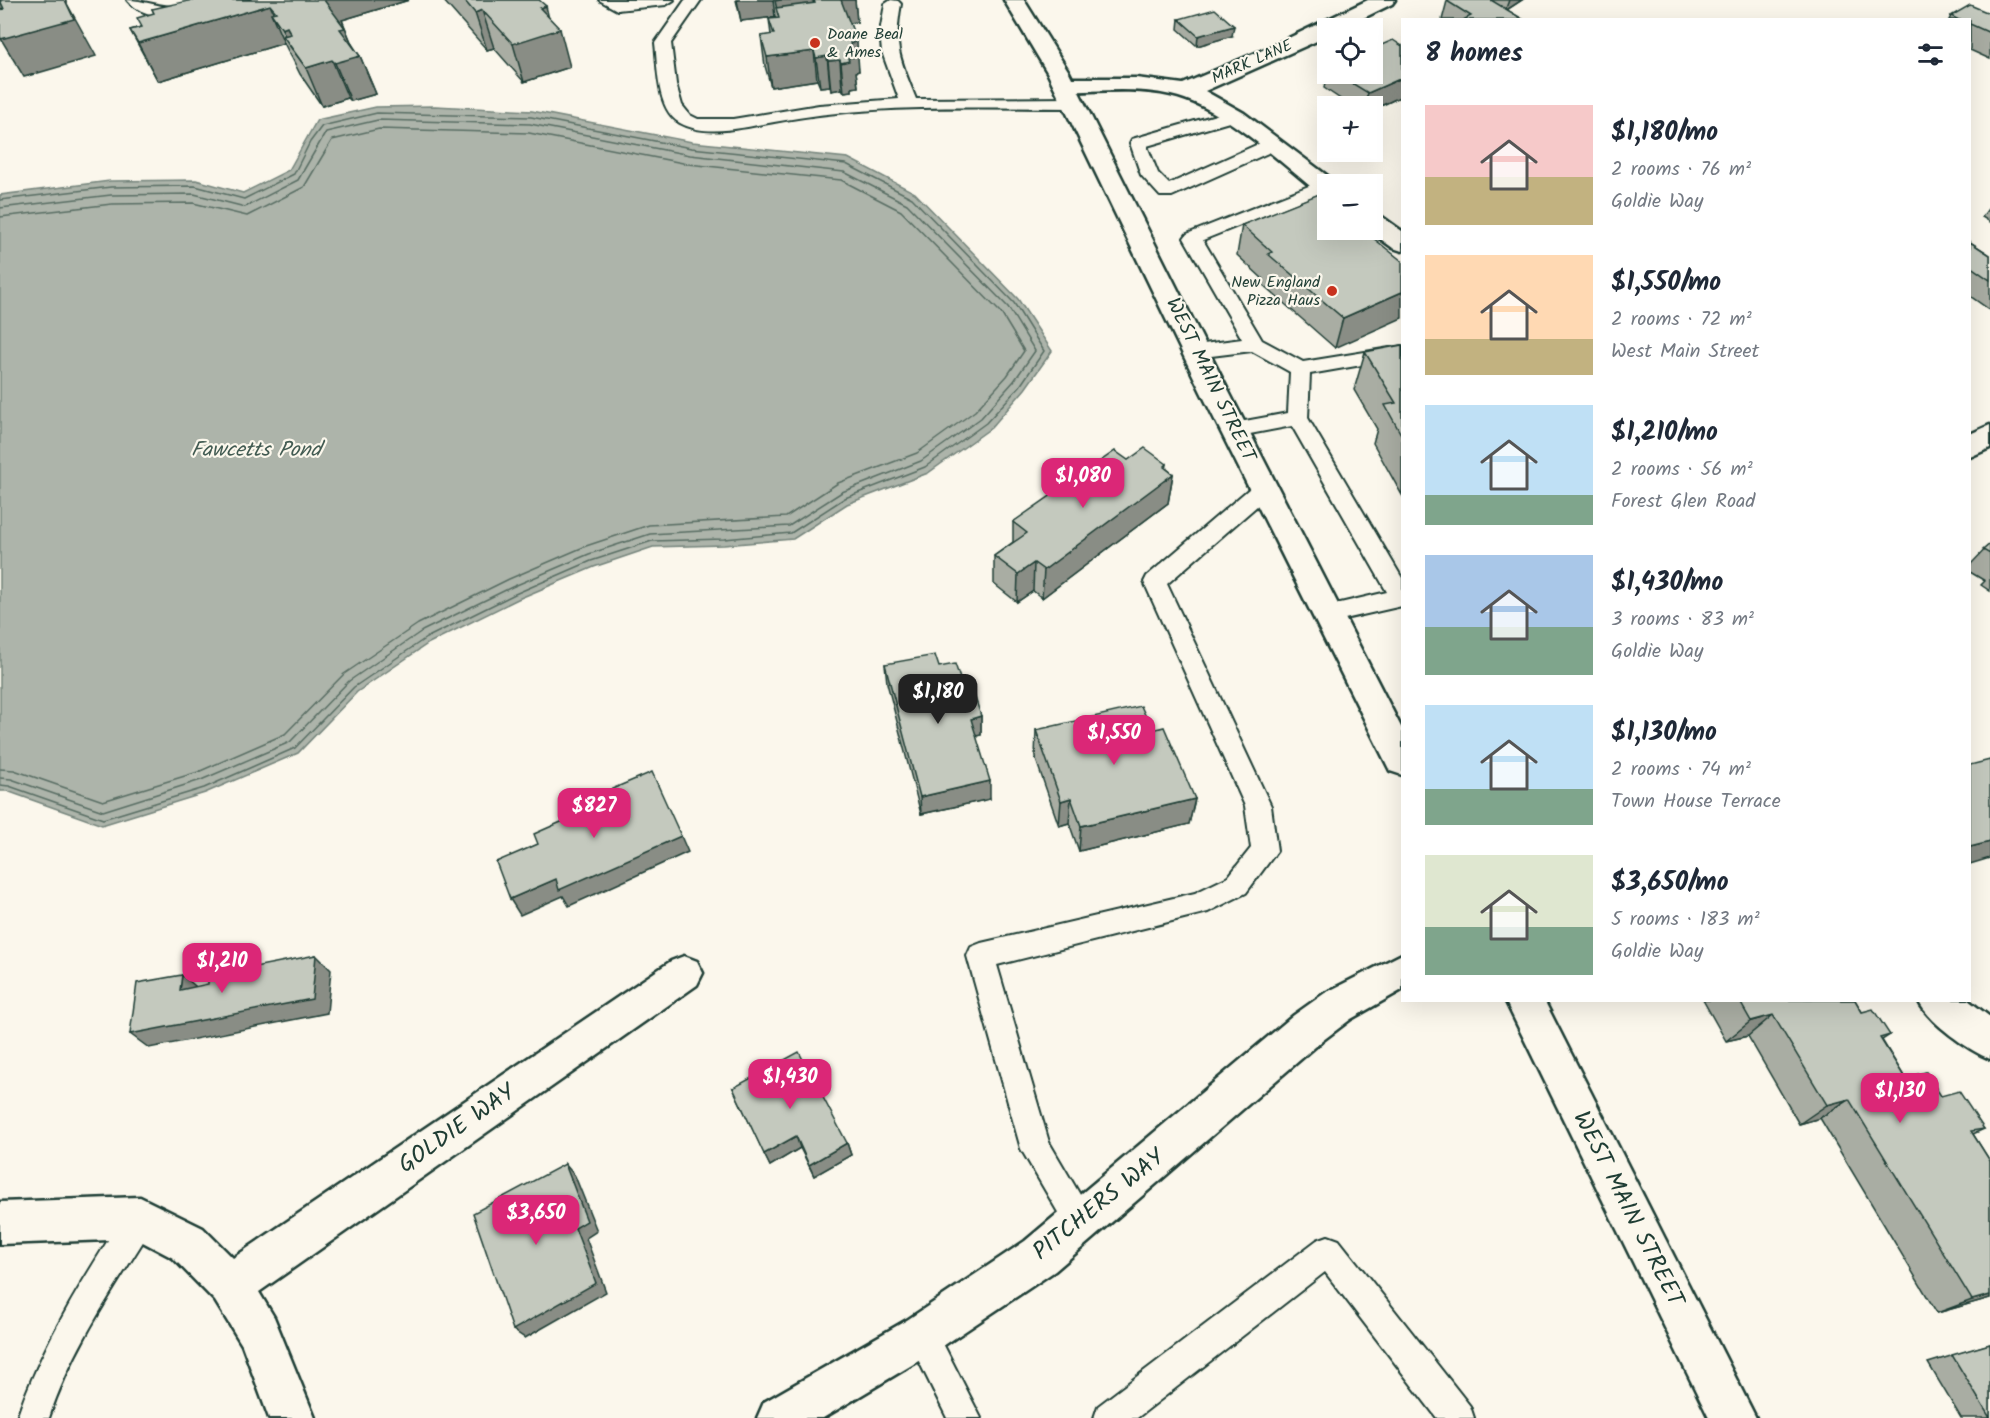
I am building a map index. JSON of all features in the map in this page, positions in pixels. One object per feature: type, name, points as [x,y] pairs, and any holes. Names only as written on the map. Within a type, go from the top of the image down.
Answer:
[{"type":"main road","name":"WEST MAIN STREET","points":[[1014,0],[1069,94],[1234,430],[1401,759]]},
{"type":"main road","name":"MARK LANE","points":[[1184,92],[1280,51],[1385,0]]},
{"type":"main road","points":[[1069,94],[1155,86],[1184,92],[1213,104],[1317,180]]},
{"type":"main road","points":[[1383,229],[1401,242]]},
{"type":"main road","points":[[1971,446],[1990,435]]},
{"type":"main road","name":"PITCHERS WAY","points":[[780,1418],[922,1335],[1040,1256],[1308,1028],[1338,1006],[1401,972]]},
{"type":"main road","name":"GOLDIE WAY","points":[[230,1286],[684,973]]},
{"type":"main road","name":"WEST MAIN STREET","points":[[1525,1002],[1733,1418]]},
{"type":"main road","points":[[1940,1002],[1990,1040]]},
{"type":"main road","points":[[0,1223],[140,1218],[188,1243],[230,1286],[259,1332],[292,1418]]},
{"type":"lane","points":[[135,0],[139,4],[161,10],[188,12],[243,0]]},
{"type":"lane","points":[[607,0],[617,5],[666,0]]},
{"type":"lane","points":[[693,0],[663,43],[673,108],[685,119],[700,125],[909,103],[1069,94]]},
{"type":"lane","points":[[893,1],[888,32],[890,52],[909,103]]},
{"type":"lane","points":[[1230,116],[1138,143],[1150,176],[1166,192],[1271,145]]},
{"type":"lane","points":[[1317,190],[1193,238],[1255,345],[1300,369],[1401,352]]},
{"type":"lane","points":[[1195,351],[1255,345]]},
{"type":"lane","points":[[1300,369],[1298,418],[1401,595]]},
{"type":"lane","points":[[1234,430],[1298,418]]},
{"type":"lane","points":[[1081,1222],[1036,1149],[981,956],[1199,904],[1237,885],[1264,851],[1258,806],[1155,582],[1264,488]]},
{"type":"lane","points":[[1328,614],[1401,597]]},
{"type":"lane","points":[[33,1418],[37,1402],[62,1349],[140,1218]]},
{"type":"lane","points":[[1110,1418],[1328,1251],[1458,1418]]},
{"type":"lane","points":[[922,1335],[964,1418]]},
{"type":"water","name":"Fawcetts Pond","points":[[435,106],[532,111],[692,142],[848,158],[915,193],[1018,299],[1052,351],[1025,389],[991,428],[928,473],[847,504],[793,539],[724,545],[653,547],[594,567],[518,599],[429,643],[357,692],[298,753],[205,793],[102,825],[7,791],[0,791],[0,195],[110,181],[196,180],[243,193],[289,170],[317,120],[376,107]]},
{"type":"building","points":[[0,0],[65,0],[74,19],[1,39],[0,10],[4,9]]},
{"type":"building","points":[[192,0],[324,0],[345,28],[340,29],[360,56],[335,63],[332,60],[306,68],[283,36],[291,34],[287,27],[282,29],[271,13],[276,12],[270,5],[138,43],[130,30],[142,27],[137,18],[154,13],[152,9]]},
{"type":"building","points":[[464,0],[539,0],[546,6],[540,8],[560,29],[513,44],[482,10],[475,13]]},
{"type":"building","points":[[814,0],[841,0],[857,42],[850,43],[855,57],[848,58],[849,61],[841,63],[840,60],[828,61],[827,56],[816,58],[814,51],[767,57],[761,36],[774,34],[769,19],[779,18],[776,8],[815,3]]},
{"type":"building","points":[[1491,0],[1521,18],[1467,18],[1471,16],[1447,1]]},
{"type":"building","points":[[1970,5],[1990,12],[1990,33],[1971,24],[1971,18],[1951,16]]},
{"type":"building","points":[[1215,9],[1234,26],[1198,36],[1179,19]]},
{"type":"building","points":[[1393,40],[1401,45],[1401,78],[1368,93],[1353,84],[1383,84],[1383,44]]},
{"type":"building","points":[[1317,195],[1317,240],[1376,240],[1401,260],[1401,292],[1343,318],[1268,254],[1272,252],[1242,225]]},
{"type":"building","points":[[1971,243],[1990,255],[1990,280],[1971,267]]},
{"type":"building","points":[[1401,345],[1401,434],[1385,405],[1396,403],[1365,352]]},
{"type":"building","points":[[1145,448],[1167,464],[1164,467],[1173,474],[1044,570],[1034,563],[1018,574],[994,556],[1027,533],[1013,522],[1115,451],[1128,460]]},
{"type":"building","points":[[1990,544],[1990,554],[1983,550]]},
{"type":"building","points":[[935,655],[939,667],[955,664],[964,690],[972,688],[981,716],[971,719],[990,781],[920,797],[885,664]]},
{"type":"building","points":[[1141,706],[1152,730],[1164,727],[1195,799],[1081,826],[1071,798],[1061,801],[1036,730]]},
{"type":"building","points":[[1990,760],[1990,842],[1971,847],[1971,765]]},
{"type":"building","points":[[652,772],[681,836],[559,890],[556,879],[510,899],[496,862],[538,844],[534,834],[595,807],[591,798]]},
{"type":"building","points":[[316,955],[312,999],[130,1034],[137,983],[182,975],[180,990],[208,984],[208,976]]},
{"type":"building","points":[[1740,1002],[1856,1002],[1862,1012],[1873,1009],[1890,1035],[1880,1038],[1905,1078],[1926,1072],[1941,1096],[1959,1091],[1984,1129],[1971,1131],[1990,1161],[1990,1295],[1972,1300],[1849,1099],[1827,1105],[1773,1015],[1751,1021]]},
{"type":"building","points":[[799,1052],[847,1143],[809,1165],[796,1136],[764,1154],[733,1088]]},
{"type":"building","points":[[565,1164],[587,1221],[575,1228],[596,1283],[513,1330],[473,1213]]},
{"type":"building","points":[[1990,1344],[1990,1418],[1952,1355]]},
{"type":"place","name":"Doane Beal & Ames","points":[[815,43]]},
{"type":"place","name":"New England Pizza Haus","points":[[1332,291]]}]
